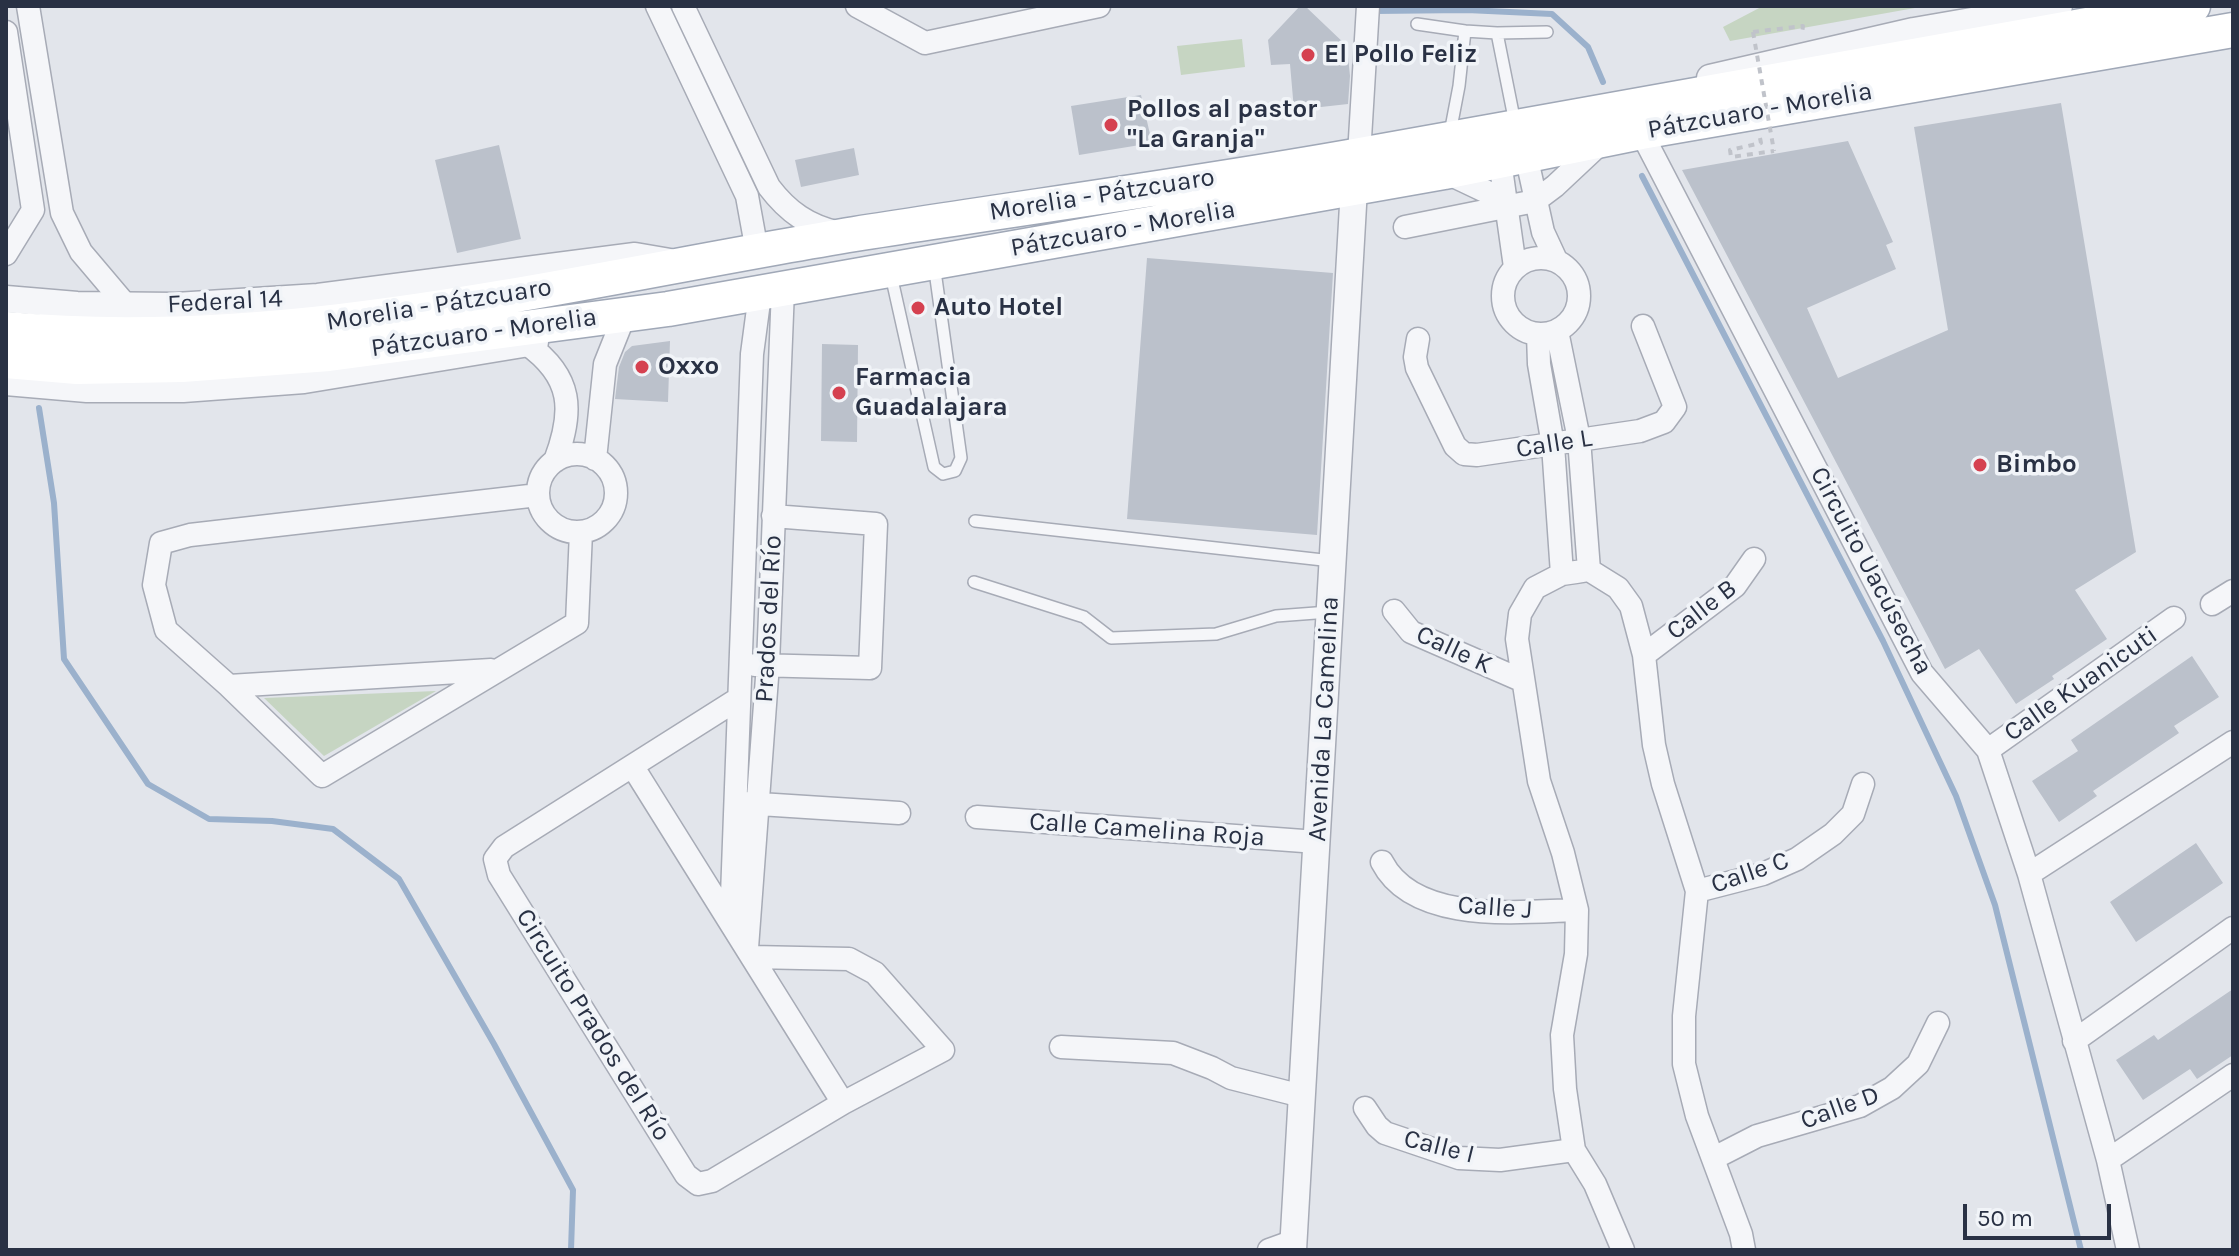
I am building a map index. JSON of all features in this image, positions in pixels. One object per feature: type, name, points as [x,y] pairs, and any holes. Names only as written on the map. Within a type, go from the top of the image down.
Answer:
[{"type":"main road","name":"Morelia - Pátzcuaro","points":[[6,329],[75,351],[178,335],[265,330],[433,309],[849,235],[1357,171],[1446,155],[1514,148],[1646,117],[2193,6]]},
{"type":"main road","name":"Pátzcuaro - Morelia","points":[[1514,148],[1605,139],[1646,117],[2233,30]]},
{"type":"main road","name":"Pátzcuaro - Morelia","points":[[6,361],[75,351],[182,365],[329,354],[668,309],[933,262],[1357,171]]},
{"type":"street","points":[[28,6],[62,213],[81,252],[125,304]]},
{"type":"street","points":[[657,6],[747,196],[757,251]]},
{"type":"street","points":[[683,6],[769,187],[784,206],[802,220],[824,230],[849,235]]},
{"type":"street","points":[[857,6],[925,43],[1099,6]]},
{"type":"street","points":[[1357,171],[1368,6]]},
{"type":"street","points":[[1646,117],[1710,78],[1914,31],[2059,6]]},
{"type":"street","points":[[6,254],[33,210],[8,42],[34,48]]},
{"type":"street","name":"Circuito Uacúsecha","points":[[1646,117],[1922,673],[1988,750],[2029,874],[2108,1160],[2128,1250]]},
{"type":"street","points":[[1405,227],[1506,204],[1535,201],[1605,139]]},
{"type":"street","points":[[1514,148],[1556,260]]},
{"type":"street","points":[[1514,148],[1506,204],[1515,267],[1503,289],[1503,302],[1515,324],[1525,331],[1548,333],[1568,324],[1580,302],[1575,277],[1567,267],[1556,260],[1535,258],[1515,267]]},
{"type":"street","points":[[1446,155],[1506,204]]},
{"type":"street","points":[[735,172],[757,162]]},
{"type":"street","name":"Avenida La Camelina","points":[[1294,1246],[1357,171]]},
{"type":"street","name":"Federal 14","points":[[6,299],[77,305],[176,306],[318,297],[635,256],[681,265]]},
{"type":"street","points":[[731,923],[747,803],[738,699],[742,665],[752,354],[772,292]]},
{"type":"street","name":"Prados del Río","points":[[750,952],[747,803],[768,664],[773,516],[772,292]]},
{"type":"street","points":[[6,382],[87,389],[198,388],[304,380],[527,344],[621,324],[668,309]]},
{"type":"street","points":[[595,459],[605,364],[621,324]]},
{"type":"street","name":"Calle L","points":[[1418,339],[1417,368],[1455,446],[1464,454],[1477,455],[1640,431],[1664,422],[1675,407],[1643,326]]},
{"type":"street","points":[[1548,333],[1565,358],[1579,439],[1589,570]]},
{"type":"street","points":[[1548,333],[1539,364],[1553,445],[1562,574]]},
{"type":"street","points":[[527,344],[545,357],[558,374],[565,394],[568,410],[555,461]]},
{"type":"street","points":[[568,455],[595,459],[612,477],[616,489],[615,501],[603,522],[581,532],[556,527],[540,507],[538,495],[545,470],[568,455]]},
{"type":"street","points":[[538,495],[190,535],[161,543],[154,585],[166,630],[322,776],[577,623],[581,532]]},
{"type":"street","points":[[742,665],[870,668],[876,524],[773,516]]},
{"type":"street","name":"Calle B","points":[[1644,655],[1735,586],[1754,559]]},
{"type":"street","points":[[1623,1250],[1595,1184],[1574,1150],[1565,1089],[1562,1035],[1576,954],[1577,910],[1563,853],[1539,781],[1517,639],[1520,614],[1535,588],[1562,574],[1589,570],[1618,588],[1631,606],[1644,655],[1654,745],[1697,891],[1684,1016],[1684,1064],[1697,1116],[1744,1250]]},
{"type":"street","points":[[2212,604],[2233,591]]},
{"type":"street","name":"Calle K","points":[[1394,611],[1411,632],[1521,680]]},
{"type":"street","name":"Calle Kuanicuti","points":[[1988,750],[2174,618]]},
{"type":"street","points":[[229,686],[495,670]]},
{"type":"street","name":"Circuito Prados del Río","points":[[738,699],[504,847],[495,859],[499,875],[686,1175],[698,1184],[712,1181],[843,1103],[943,1050],[875,973],[849,959],[750,952]]},
{"type":"street","points":[[2029,874],[2233,742]]},
{"type":"street","points":[[633,767],[843,1103]]},
{"type":"street","name":"Calle C","points":[[1697,891],[1763,874],[1797,859],[1833,834],[1853,814],[1863,784]]},
{"type":"street","points":[[747,803],[899,813]]},
{"type":"street","name":"Calle Camelina Roja","points":[[977,817],[1317,842]]},
{"type":"street","name":"Calle J","points":[[1382,862],[1389,876],[1400,886],[1432,901],[1490,913],[1577,910]]},
{"type":"street","points":[[2074,1041],[2233,928]]},
{"type":"street","name":"Calle D","points":[[1714,1158],[1757,1136],[1860,1106],[1892,1088],[1918,1064],[1938,1023]]},
{"type":"street","points":[[1061,1047],[1173,1053],[1231,1078],[1302,1096]]},
{"type":"street","points":[[2108,1160],[2233,1075]]},
{"type":"street","name":"Calle I","points":[[1365,1108],[1385,1133],[1459,1158],[1500,1160],[1574,1150]]},
{"type":"street","points":[[1269,1250],[1294,1246]]},
{"type":"lane","points":[[1417,24],[1497,33],[1547,32]]},
{"type":"lane","points":[[1446,155],[1465,31]]},
{"type":"lane","points":[[1497,33],[1514,148]]},
{"type":"lane","points":[[890,270],[934,467],[943,474],[955,471],[961,458],[933,262]]},
{"type":"lane","points":[[975,521],[1333,562]]},
{"type":"lane","points":[[974,582],[1084,617],[1111,638],[1216,634],[1276,616],[1330,612]]},
{"type":"path","points":[[1761,143],[1730,150],[1731,157],[1774,151],[1753,32],[1803,26],[1804,33],[1790,35]]},
{"type":"green space","points":[[1763,6],[1926,6],[1730,41],[1723,27]]},
{"type":"green space","points":[[1242,39],[1245,67],[1181,75],[1177,46]]},
{"type":"green space","points":[[436,691],[324,756],[264,698]]},
{"type":"building","name":"El Pollo Feliz","points":[[1300,6],[1305,6],[1347,46],[1350,76],[1348,104],[1294,110],[1290,64],[1271,65],[1268,40]]},
{"type":"building","name":"Pollos al pastor \"La Granja\"","points":[[1141,95],[1152,143],[1079,155],[1071,106]]},
{"type":"building","name":"Bimbo","points":[[2061,103],[2136,552],[2075,590],[2107,639],[2016,704],[1979,649],[1945,669],[1682,170],[1848,141],[1893,242],[1886,245],[1896,269],[1807,308],[1838,378],[1948,330],[1914,127]]},
{"type":"building","points":[[499,145],[521,239],[457,253],[435,160]]},
{"type":"building","points":[[854,148],[859,175],[801,187],[795,160]]},
{"type":"building","points":[[1147,258],[1333,273],[1317,535],[1127,519]]},
{"type":"building","name":"Oxxo","points":[[670,341],[668,402],[615,399],[619,367],[625,352],[632,346]]},
{"type":"building","name":"Farmacia Guadalajara","points":[[822,344],[858,345],[857,442],[821,441]]},
{"type":"building","points":[[2192,656],[2219,697],[2174,726],[2179,733],[2093,791],[2097,796],[2059,822],[2032,781],[2078,751],[2071,740]]},
{"type":"building","points":[[2196,843],[2223,883],[2136,942],[2110,902]]},
{"type":"building","points":[[2233,989],[2233,1055],[2197,1079],[2190,1069],[2143,1100],[2116,1060],[2154,1035],[2158,1040]]},
{"type":"waterway","points":[[1374,11],[1467,10],[1552,14],[1588,47],[1603,82]]},
{"type":"waterway","points":[[1642,176],[1883,641],[1956,796],[1995,905],[2081,1250]]},
{"type":"waterway","points":[[39,408],[54,503],[64,659],[148,784],[209,819],[272,821],[333,829],[399,879],[573,1190],[571,1250]]},
{"type":"place","name":"El Pollo Feliz","points":[[1308,55]]},
{"type":"place","name":"Pollos al pastor \"La Granja\"","points":[[1111,125]]},
{"type":"place","name":"Auto Hotel","points":[[918,308]]},
{"type":"place","name":"Oxxo","points":[[642,367]]},
{"type":"place","name":"Farmacia Guadalajara","points":[[839,393]]},
{"type":"place","name":"Bimbo","points":[[1980,465]]}]
